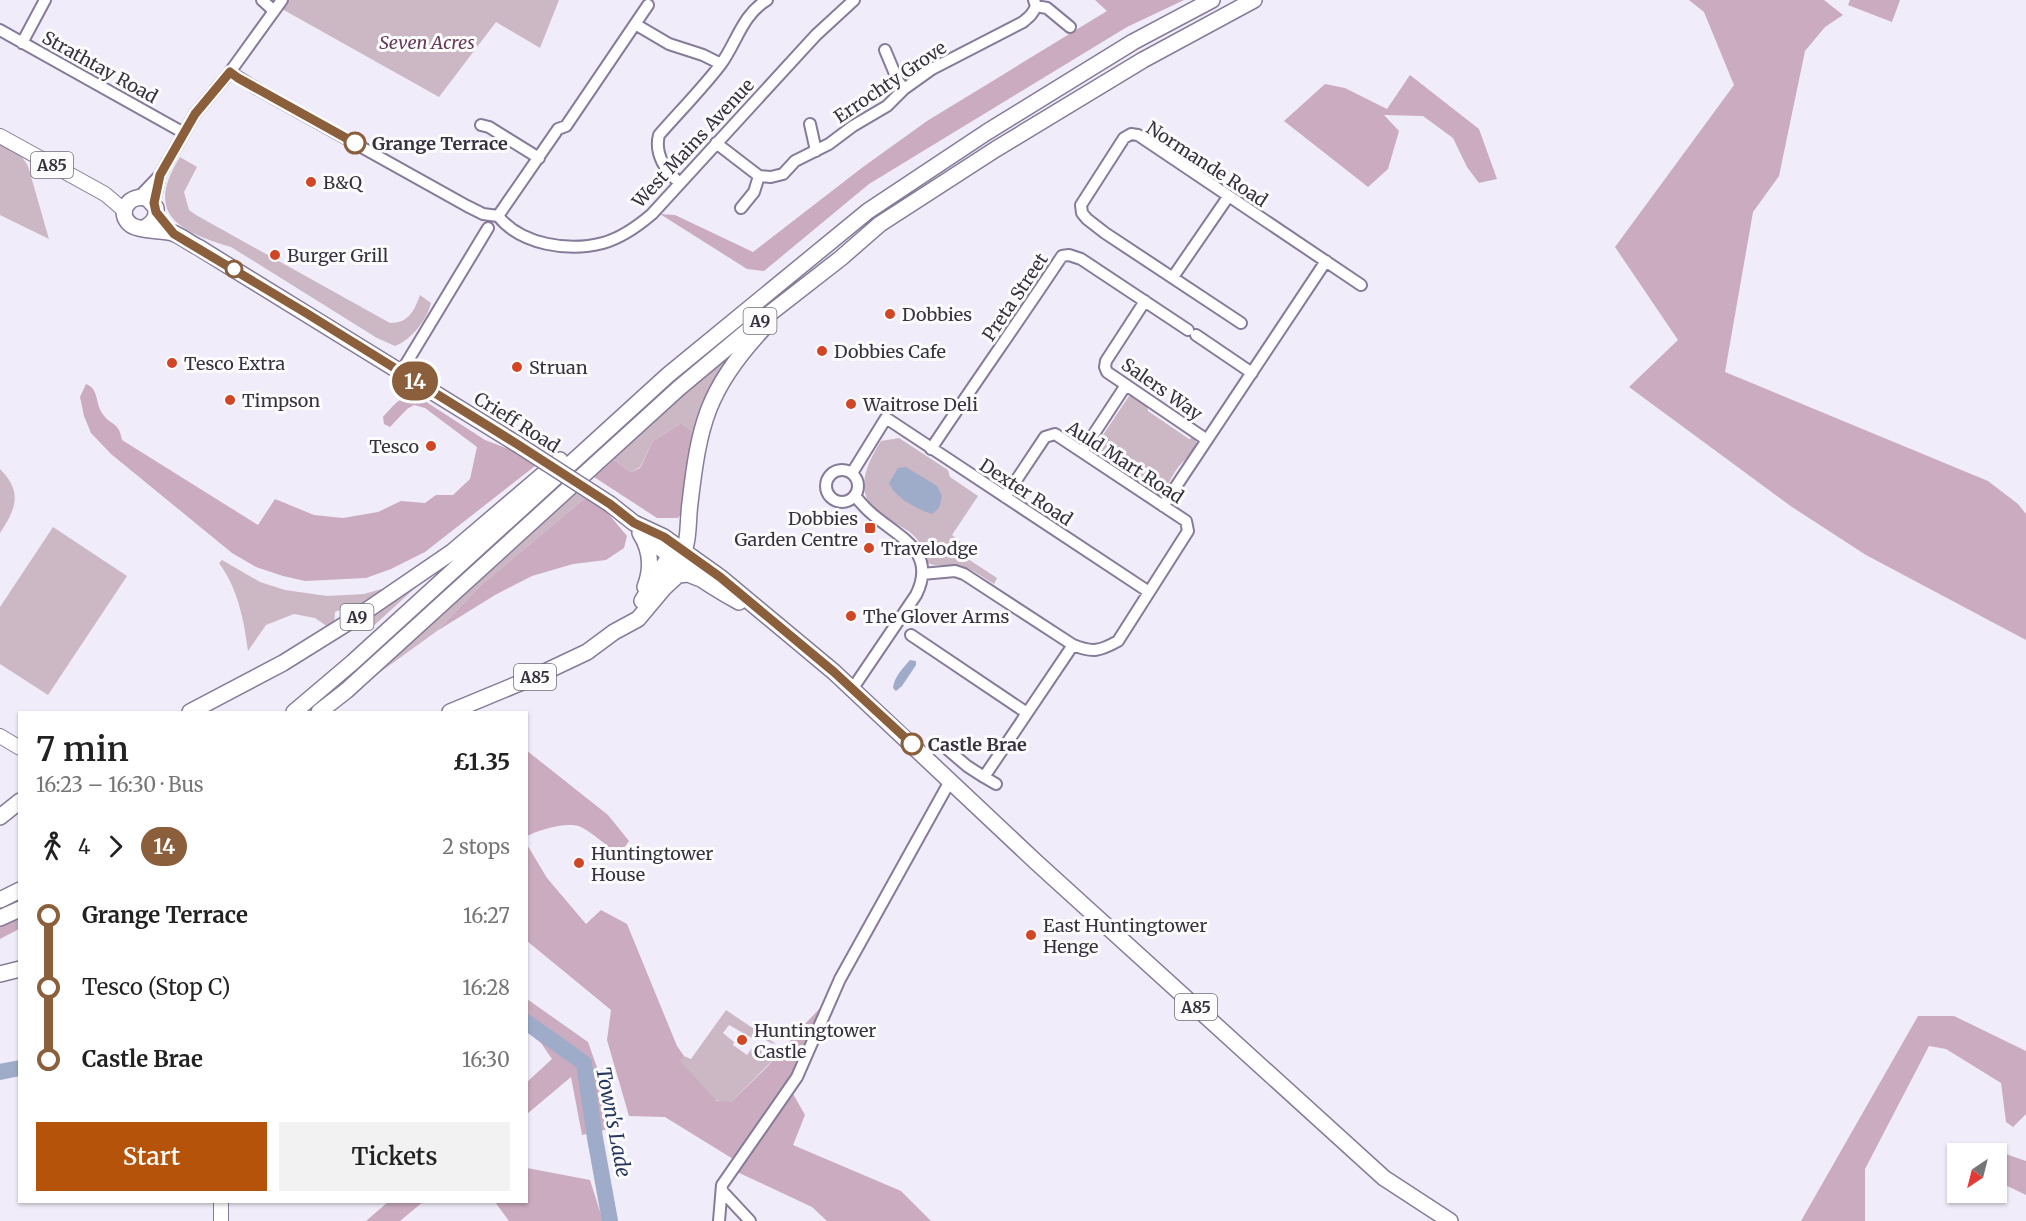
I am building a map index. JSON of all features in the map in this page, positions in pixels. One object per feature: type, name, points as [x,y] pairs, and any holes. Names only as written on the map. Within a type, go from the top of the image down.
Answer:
[{"type":"highway","name":"A9","points":[[192,711],[284,663],[360,615],[452,552],[579,444],[668,375],[868,211],[987,132],[1133,42],[1212,0]]},
{"type":"highway","name":"A9","points":[[320,711],[346,691],[679,388],[880,224],[996,149],[1143,60],[1254,0]]},
{"type":"highway","points":[[148,199],[155,208],[153,222],[144,228],[130,224],[125,216],[132,202],[148,199]]},
{"type":"highway","name":"Crieff Road","points":[[155,208],[174,234]]},
{"type":"highway","name":"Crieff Road","points":[[144,228],[174,234],[517,444],[610,504],[634,523],[664,537],[676,559]]},
{"type":"highway","name":"A9","points":[[676,559],[686,545],[698,443],[714,394],[742,352],[799,290]]},
{"type":"highway","name":"A9","points":[[295,711],[668,375]]},
{"type":"highway","name":"A85","points":[[634,523],[645,541],[650,557],[649,576],[637,609]]},
{"type":"highway","points":[[614,632],[638,619],[676,559]]},
{"type":"highway","name":"A85","points":[[676,559],[698,579],[771,621]]},
{"type":"highway","name":"A85","points":[[452,711],[587,652],[614,632],[637,609],[676,559]]},
{"type":"highway","name":"A85","points":[[676,559],[720,577],[852,688],[1036,862],[1384,1178],[1450,1221]]},
{"type":"highway","points":[[0,817],[18,803]]},
{"type":"highway","points":[[0,900],[18,891]]},
{"type":"highway","points":[[0,918],[18,910]]},
{"type":"highway","points":[[0,974],[18,970]]},
{"type":"main road","name":"A85","points":[[0,136],[105,194],[132,202]]},
{"type":"main road","points":[[0,736],[18,747]]},
{"type":"main road","points":[[220,1221],[221,1203]]},
{"type":"street","points":[[22,43],[45,0]]},
{"type":"street","points":[[262,0],[273,10]]},
{"type":"street","points":[[132,202],[160,175],[195,114],[230,72],[282,0]]},
{"type":"street","points":[[680,183],[663,164],[657,142],[659,135],[721,64],[750,14],[758,5],[767,0]]},
{"type":"street","name":"West Mains Avenue","points":[[498,216],[505,225],[542,242],[571,246],[603,243],[620,236],[642,222],[816,35],[854,0]]},
{"type":"street","name":"Errochty Grove","points":[[759,176],[771,177],[783,174],[795,161],[816,151],[887,106],[904,89],[932,69],[1023,22],[1031,16],[1035,3],[1047,8],[1070,27]]},
{"type":"street","points":[[230,72],[467,206],[483,214],[498,216],[558,129],[566,126],[648,5]]},
{"type":"street","points":[[635,24],[669,44],[704,55],[721,64]]},
{"type":"street","name":"Strathtay Road","points":[[0,30],[184,133]]},
{"type":"street","points":[[885,50],[898,81],[904,89]]},
{"type":"street","points":[[481,124],[538,158]]},
{"type":"street","points":[[810,124],[816,151]]},
{"type":"street","name":"Normande Road","points":[[1241,324],[1105,233],[1082,213],[1082,206],[1124,138],[1131,134],[1138,135],[1361,285]]},
{"type":"street","points":[[716,143],[759,176],[754,192],[741,208]]},
{"type":"street","points":[[155,208],[160,175]]},
{"type":"street","points":[[1173,278],[1228,197]]},
{"type":"street","points":[[401,372],[488,228]]},
{"type":"street","name":"Preta Street","points":[[932,449],[965,397],[988,367],[1011,328],[1062,256],[1069,255],[1081,259],[1252,373]]},
{"type":"street","points":[[1163,506],[1326,261]]},
{"type":"street","name":"Salers Way","points":[[1145,301],[1106,361],[1107,372],[1207,440]]},
{"type":"street","points":[[1082,452],[1126,385]]},
{"type":"street","name":"Dexter Road","points":[[852,473],[886,418],[1149,592]]},
{"type":"street","name":"Auld Mart Road","points":[[922,574],[955,571],[964,574],[1073,645],[1085,650],[1101,650],[1118,641],[1188,531],[1186,521],[1054,434],[1045,437],[1005,497]]},
{"type":"street","points":[[843,470],[852,473],[859,486],[855,496],[847,502],[832,498],[826,490],[827,480],[834,472],[843,470]]},
{"type":"street","points":[[852,688],[916,595],[921,585],[922,574],[918,555],[913,546],[869,512],[855,496]]},
{"type":"street","points":[[911,635],[1027,712]]},
{"type":"street","points":[[984,777],[1073,645]]},
{"type":"street","points":[[946,748],[967,766],[996,784]]},
{"type":"street","points":[[719,1221],[722,1185],[796,1077],[840,979],[950,781]]},
{"type":"street","points":[[722,1191],[750,1221]]},
{"type":"green space","name":"Seven Acres","points":[[289,0],[559,0],[540,48],[496,22],[439,97],[282,9]]},
{"type":"green space","points":[[0,141],[20,154],[28,166],[49,239],[0,215]]},
{"type":"green space","points":[[180,157],[197,167],[184,192],[189,210],[196,215],[390,323],[402,321],[410,315],[420,295],[431,303],[422,322],[407,339],[395,346],[377,338],[231,247],[182,227],[172,217],[166,206],[165,193]]},
{"type":"green space","points":[[752,328],[693,432],[681,423],[653,441],[640,467],[631,472],[614,460],[594,477],[586,472]]},
{"type":"green space","points":[[1129,396],[1133,396],[1147,406],[1148,411],[1189,439],[1194,437],[1196,441],[1196,448],[1176,471],[1167,492],[1158,498],[1142,487],[1141,480],[1112,462],[1105,463],[1091,453],[1092,442],[1099,441]]},
{"type":"green space","points":[[899,438],[948,470],[950,477],[978,496],[952,535],[972,551],[968,559],[997,578],[994,584],[962,566],[928,563],[922,547],[913,534],[872,507],[864,489],[867,469],[881,441]]},
{"type":"green space","points":[[0,469],[12,485],[15,501],[10,516],[0,533]]},
{"type":"green space","points":[[572,489],[585,498],[480,586],[437,631],[326,711]]},
{"type":"green space","points":[[493,517],[369,630],[372,618],[354,604],[335,612],[334,631],[315,618],[294,614],[266,625],[248,651],[239,605],[231,583],[219,563],[222,560],[260,582],[285,590],[327,596],[364,594],[392,586]]},
{"type":"green space","points":[[53,527],[127,576],[48,695],[0,664],[0,607]]},
{"type":"green space","points":[[726,1010],[776,1044],[755,1034],[752,1038],[729,1025],[723,1033],[734,1042],[733,1045],[747,1055],[752,1048],[759,1052],[760,1049],[763,1053],[761,1058],[763,1061],[776,1051],[779,1054],[731,1102],[721,1102],[714,1099],[679,1061],[684,1056],[691,1059]]},
{"type":"shaded area","points":[[1095,0],[1184,0],[1127,27],[869,184],[764,271],[747,269],[660,214],[675,215],[753,252],[927,121],[1107,11]]},
{"type":"shaded area","points":[[1689,0],[1824,0],[1843,15],[1825,27],[1805,51],[1779,176],[1753,212],[1725,372],[1988,481],[2018,504],[2026,514],[2026,640],[1866,555],[1792,507],[1629,387],[1678,340],[1615,247],[1734,85],[1704,12]]},
{"type":"shaded area","points":[[1850,0],[1900,0],[1892,22],[1848,5]]},
{"type":"shaded area","points":[[1410,75],[1479,129],[1497,179],[1479,183],[1467,167],[1453,138],[1423,116],[1384,115],[1399,131],[1388,169],[1368,187],[1284,121],[1325,84],[1345,88],[1387,109]]},
{"type":"shaded area","points":[[86,384],[95,392],[102,413],[119,430],[122,440],[258,525],[275,499],[314,515],[343,518],[378,512],[401,501],[425,503],[436,495],[453,495],[470,479],[477,447],[425,408],[414,405],[390,427],[384,424],[383,417],[393,406],[404,397],[414,394],[485,440],[517,452],[535,466],[425,552],[391,569],[366,578],[305,581],[256,567],[232,553],[111,454],[91,433],[84,416],[80,397]]},
{"type":"shaded area","points":[[681,423],[693,432],[681,514],[678,518],[657,518],[594,477],[614,460],[631,472],[640,468],[653,441]]},
{"type":"shaded area","points":[[585,498],[606,511],[627,536],[624,548],[606,560],[573,564],[532,576],[495,595],[437,631],[480,586]]},
{"type":"shaded area","points":[[528,752],[608,815],[629,841],[619,855],[591,833],[575,825],[539,831],[528,836]]},
{"type":"shaded area","points":[[528,846],[547,878],[586,924],[601,910],[627,924],[677,1046],[684,1056],[680,1061],[717,1101],[731,1102],[767,1067],[825,1003],[793,1078],[738,1162],[665,1117],[629,1116],[607,1040],[611,1010],[528,942]]},
{"type":"shaded area","points":[[18,913],[18,930],[0,939],[0,921]]},
{"type":"shaded area","points":[[528,1000],[588,1042],[618,1127],[582,1135],[571,1077],[528,1113],[528,1081],[552,1059],[541,1043],[528,1033]]},
{"type":"shaded area","points":[[1918,1016],[1954,1016],[2026,1051],[2026,1114],[2013,1127],[2006,1122],[2001,1083],[1946,1049],[1929,1046],[1865,1169],[1865,1221],[1801,1221]]},
{"type":"shaded area","points":[[792,1092],[805,1115],[793,1145],[901,1191],[931,1221],[827,1221],[812,1207],[735,1171]]},
{"type":"shaded area","points":[[2007,1154],[2026,1161],[2026,1195],[2007,1186]]},
{"type":"shaded area","points":[[528,1168],[590,1180],[603,1221],[509,1221],[496,1203],[528,1203]]},
{"type":"shaded area","points":[[387,1203],[422,1203],[400,1221],[366,1221]]},
{"type":"water","points":[[906,467],[937,486],[942,496],[939,508],[932,514],[907,502],[889,483],[898,468]]},
{"type":"water","points":[[910,660],[916,661],[916,665],[896,691],[893,688],[895,680]]},
{"type":"waterway","name":"Town's Lade","points":[[528,1023],[584,1063],[610,1221]]},
{"type":"waterway","name":"Town's Lade","points":[[0,1072],[18,1068]]},
{"type":"bus line","name":"14","points":[[355,143],[230,72],[195,114],[160,175],[154,203],[156,212],[174,234],[517,444],[610,504],[634,523],[664,537],[720,577],[834,672],[912,744]]},
{"type":"place","name":"Grange Terrace","points":[[355,143]]},
{"type":"place","name":"B&Q","points":[[311,182]]},
{"type":"place","name":"Burger Grill","points":[[275,255]]},
{"type":"place","name":"Dobbies","points":[[890,314]]},
{"type":"place","name":"Dobbies Cafe","points":[[822,351]]},
{"type":"place","name":"Tesco Extra","points":[[172,363]]},
{"type":"place","name":"Struan","points":[[517,367]]},
{"type":"place","name":"Timpson","points":[[230,400]]},
{"type":"place","name":"Waitrose Deli","points":[[851,404]]},
{"type":"place","name":"Tesco","points":[[431,446]]},
{"type":"place","name":"Dobbies Garden Centre","points":[[870,528]]},
{"type":"place","name":"Travelodge","points":[[869,548]]},
{"type":"place","name":"The Glover Arms","points":[[851,616]]},
{"type":"place","name":"Castle Brae","points":[[912,744]]},
{"type":"place","name":"Huntingtower House","points":[[579,863]]},
{"type":"place","name":"East Huntingtower Henge","points":[[1031,935]]},
{"type":"place","name":"Huntingtower Castle","points":[[742,1040]]}]
